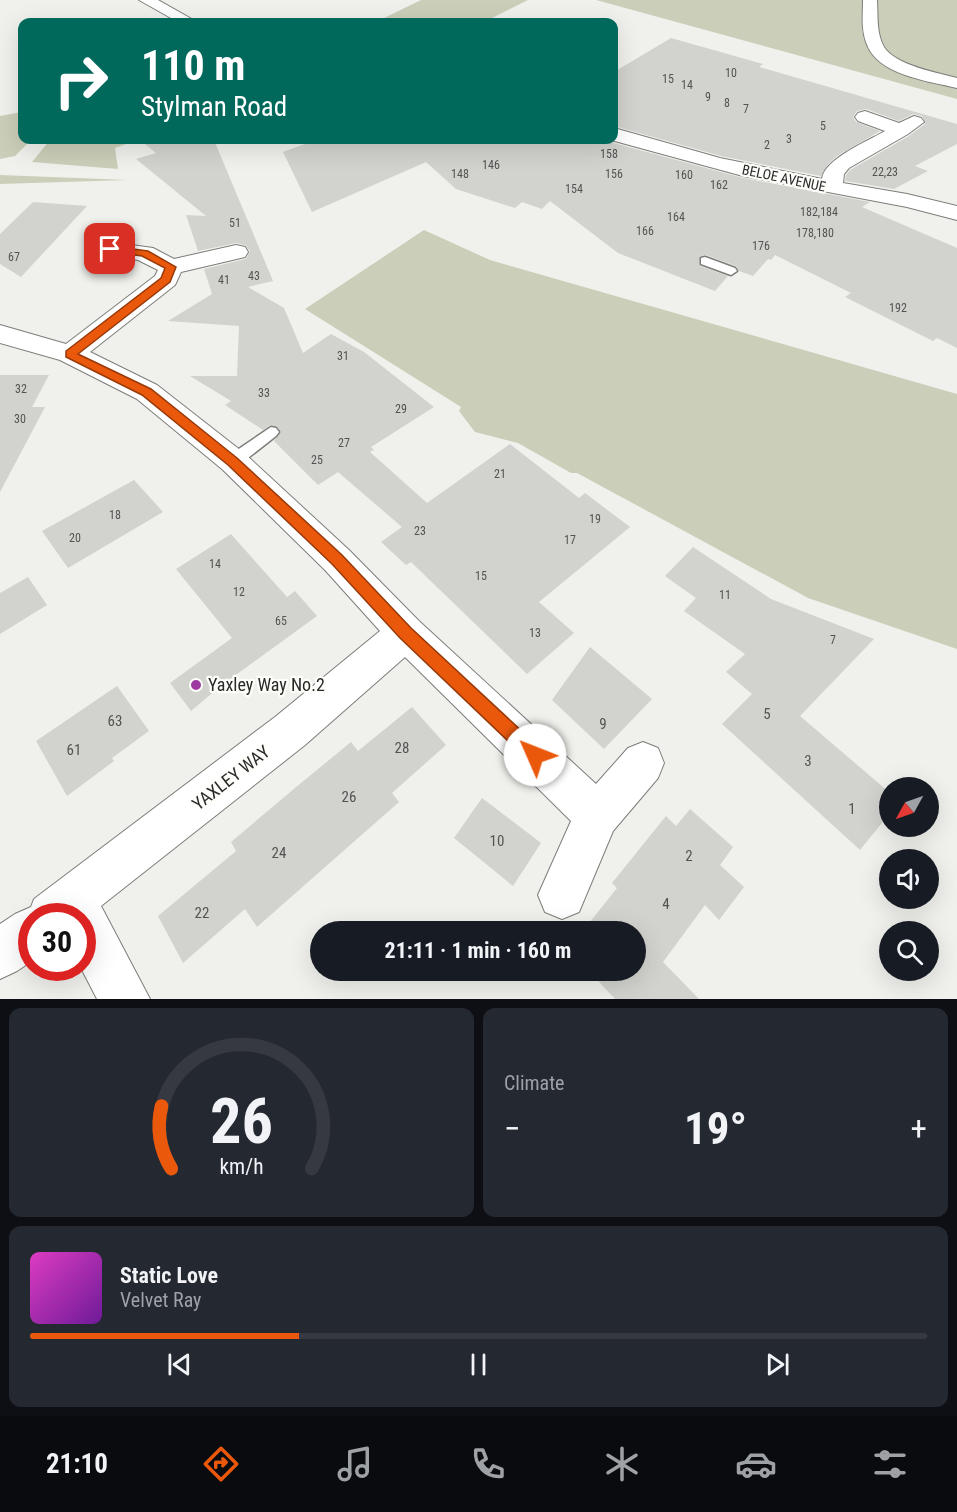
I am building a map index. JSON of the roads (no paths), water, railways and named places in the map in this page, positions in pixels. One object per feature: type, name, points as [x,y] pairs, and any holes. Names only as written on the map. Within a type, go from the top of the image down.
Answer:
[{"type":"street","points":[[146,0],[181,18]]},
{"type":"street","points":[[870,0],[871,30],[876,49],[884,57],[905,68],[957,83]]},
{"type":"street","points":[[832,188],[833,173],[842,164],[908,126],[865,117]]},
{"type":"street","name":"BELOE AVENUE","points":[[618,135],[671,152],[766,176],[906,201],[957,213]]},
{"type":"street","points":[[110,249],[144,253],[171,267],[236,252]]},
{"type":"street","points":[[70,354],[166,280],[171,267]]},
{"type":"street","points":[[0,334],[70,354],[147,392],[232,461],[337,560],[406,633],[597,815]]},
{"type":"street","name":"YAXLEY WAY","points":[[84,903],[406,633]]},
{"type":"street","points":[[562,895],[597,815],[643,764]]},
{"type":"street","points":[[0,954],[18,941]]},
{"type":"street","points":[[96,953],[124,999]]},
{"type":"lane","points":[[705,261],[731,271]]},
{"type":"lane","points":[[232,461],[271,432]]},
{"type":"place","name":"Yaxley Way No.2","points":[[196,685]]}]
